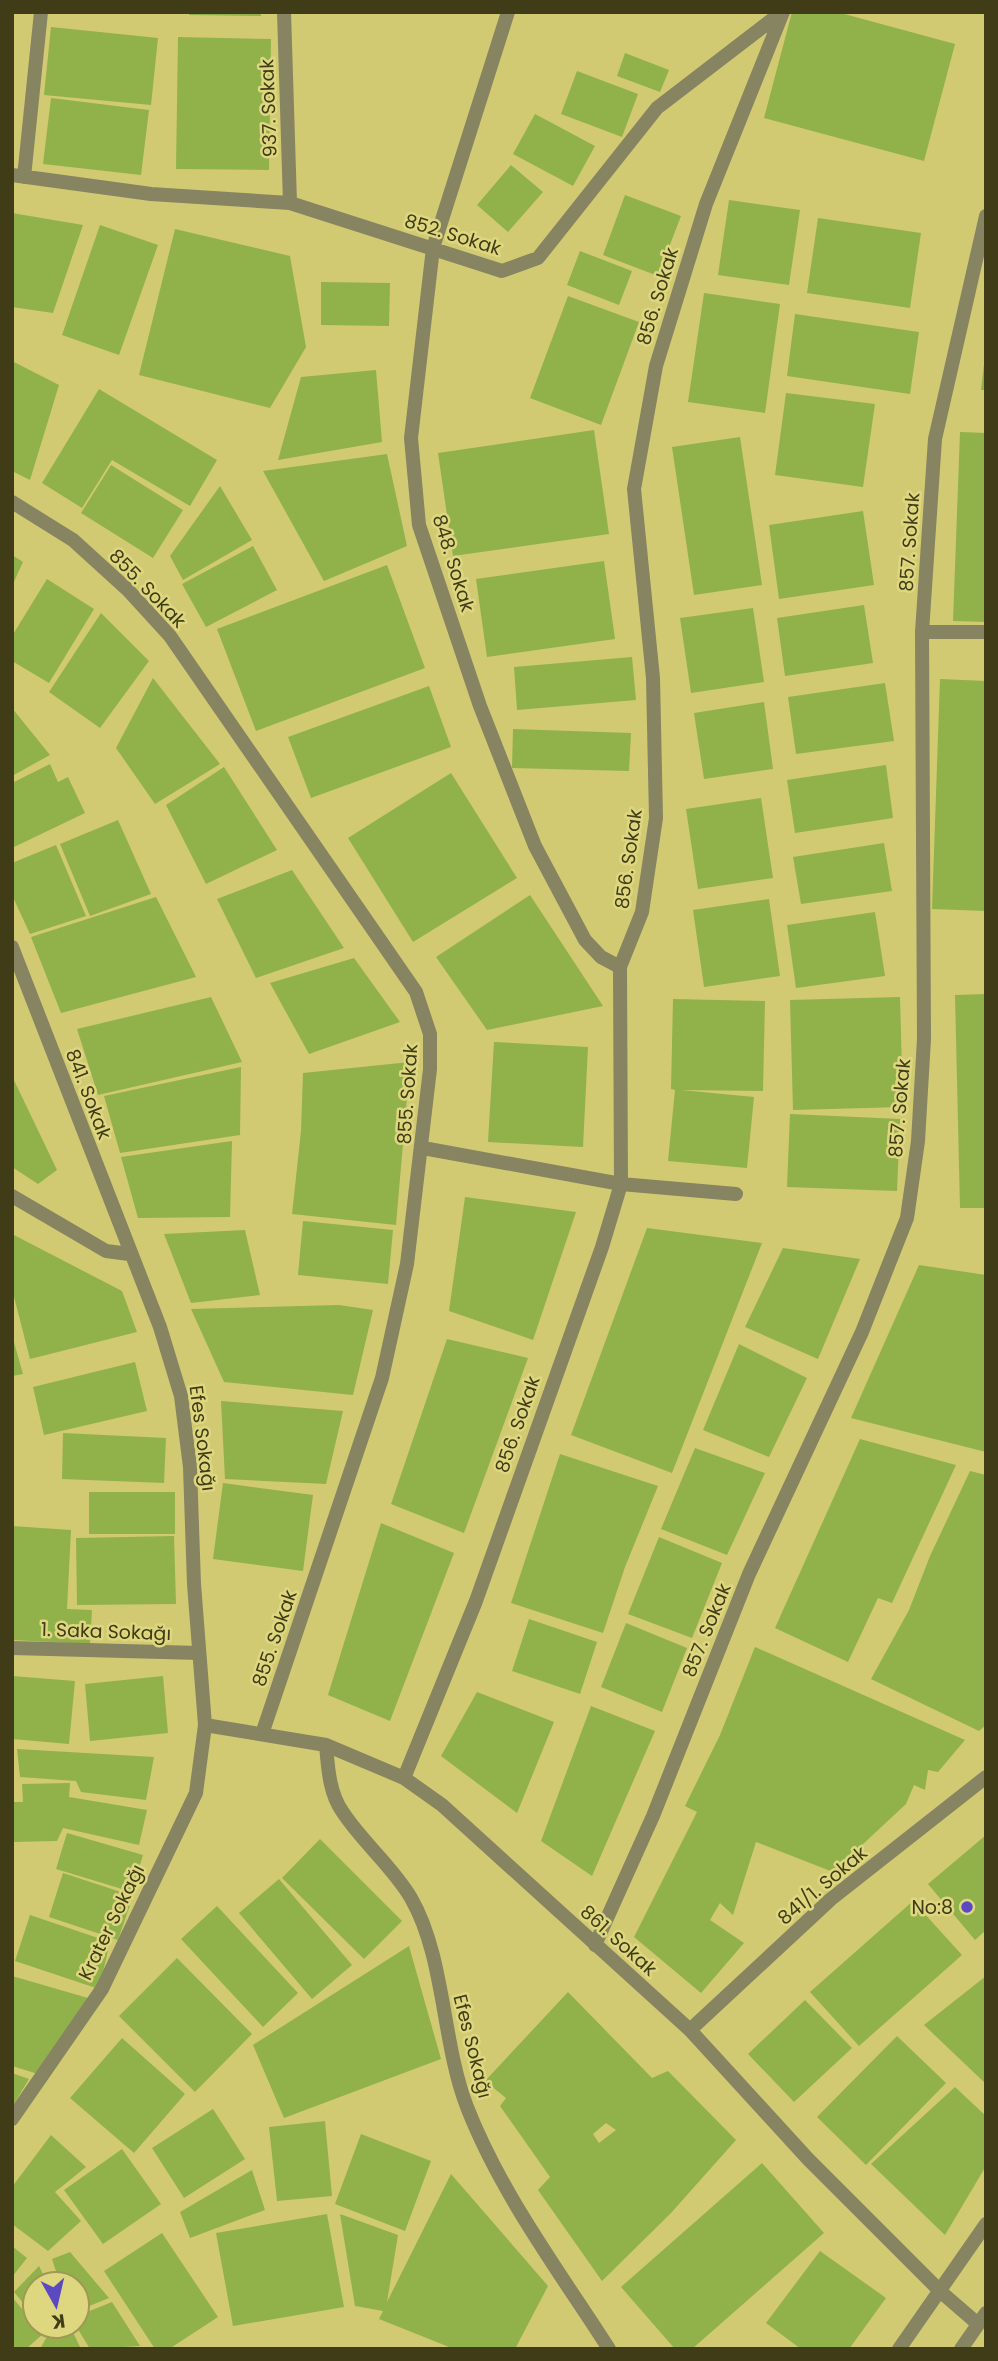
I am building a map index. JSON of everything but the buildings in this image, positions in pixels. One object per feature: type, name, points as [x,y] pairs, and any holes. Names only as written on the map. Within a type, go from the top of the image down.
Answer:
[{"type":"street","points":[[18,176],[41,12]]},
{"type":"street","name":"937. Sokak","points":[[285,12],[290,203]]},
{"type":"street","name":"848. Sokak","points":[[508,12],[433,248],[411,438],[419,525],[480,706],[535,846],[584,940],[601,957],[620,967]]},
{"type":"street","name":"852. Sokak","points":[[18,176],[151,194],[290,203],[502,271],[538,258],[657,108],[782,12]]},
{"type":"street","name":"856. Sokak","points":[[404,1779],[476,1601],[602,1247],[621,1184],[620,967],[642,912],[656,818],[653,678],[634,489],[656,366],[706,204],[782,12]]},
{"type":"street","name":"857. Sokak","points":[[595,1945],[653,1816],[749,1574],[862,1332],[907,1218],[918,1141],[924,1039],[922,632],[935,439],[986,216]]},
{"type":"street","name":"855. Sokak","points":[[12,502],[72,540],[128,590],[170,636],[416,992],[430,1034],[430,1069],[423,1148],[407,1264],[382,1378],[262,1734]]},
{"type":"street","points":[[922,632],[986,632]]},
{"type":"street","name":"841. Sokak","points":[[12,947],[129,1254]]},
{"type":"street","points":[[423,1148],[621,1184],[736,1194]]},
{"type":"street","points":[[12,1196],[106,1251],[129,1254]]},
{"type":"street","name":"Efes Sokağı","points":[[129,1254],[160,1327],[181,1396],[190,1467],[205,1725]]},
{"type":"street","name":"1. Saka Sokağı","points":[[12,1648],[199,1653]]},
{"type":"street","name":"861. Sokak","points":[[205,1725],[326,1745],[404,1779],[442,1805],[690,2030],[808,2159],[941,2292],[983,2324]]},
{"type":"street","name":"Krater Sokağı","points":[[12,2119],[102,1989],[196,1793],[205,1725]]},
{"type":"street","name":"Efes Sokağı","points":[[326,1745],[330,1781],[341,1810],[411,1899],[432,1955],[447,2032],[467,2106],[503,2182],[609,2349]]},
{"type":"street","name":"841/1. Sokak","points":[[690,2030],[831,1899],[986,1777]]},
{"type":"street","points":[[900,2349],[986,2224]]},
{"type":"street","points":[[961,2349],[983,2324]]},
{"type":"place","name":"No:8","points":[[967,1907]]}]
